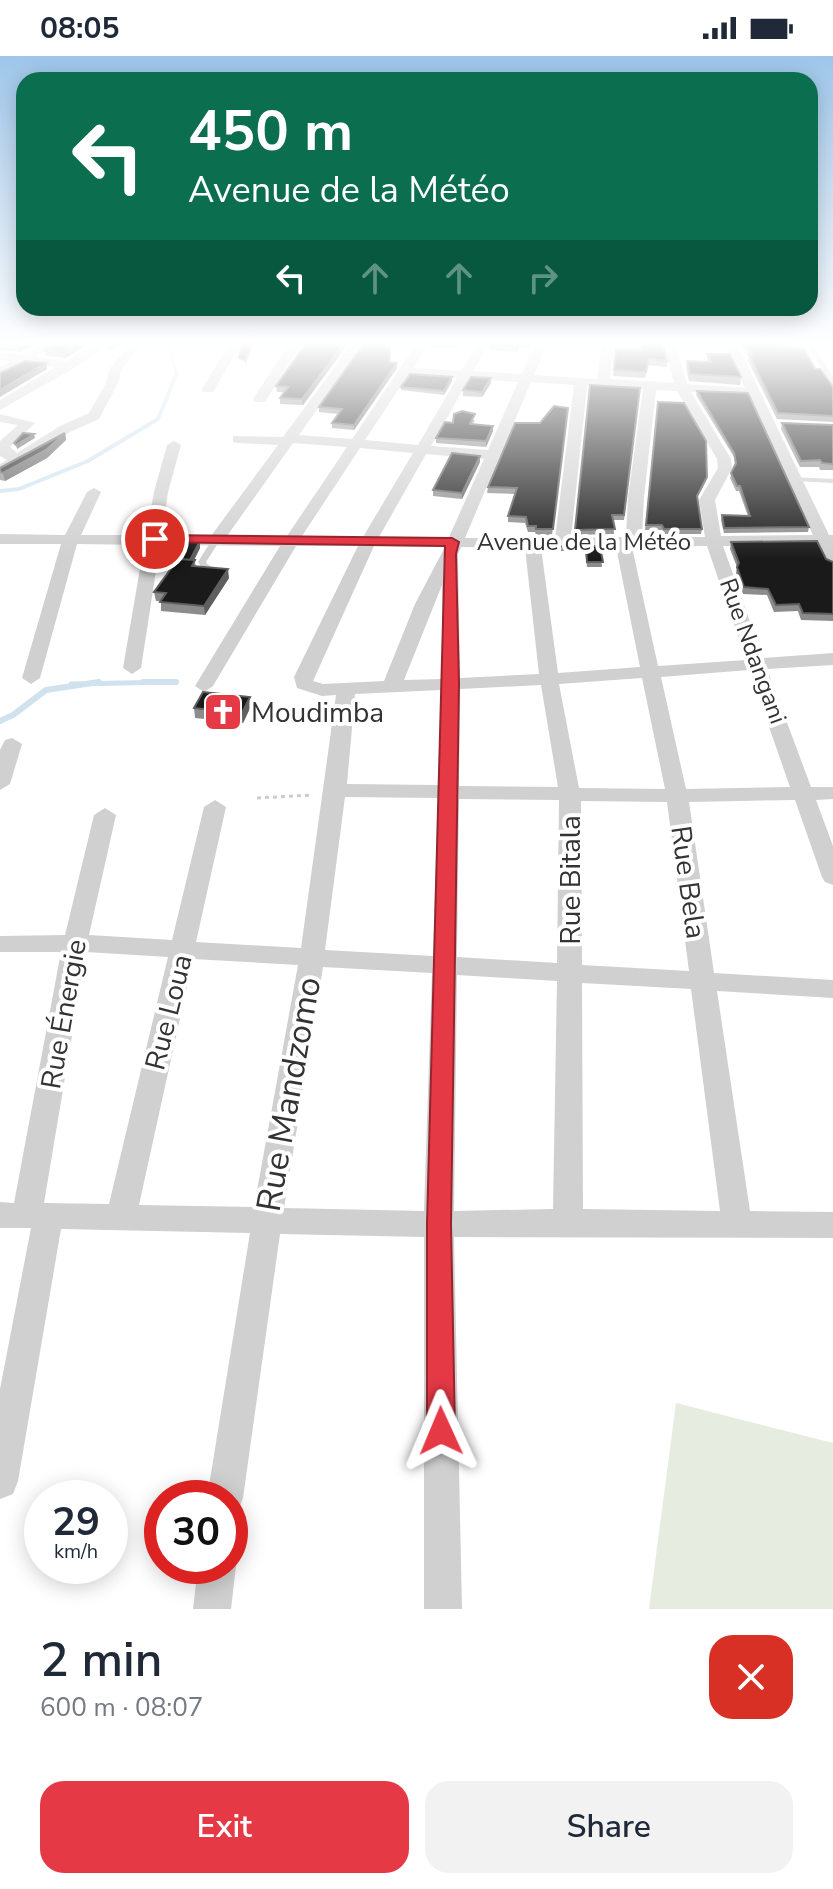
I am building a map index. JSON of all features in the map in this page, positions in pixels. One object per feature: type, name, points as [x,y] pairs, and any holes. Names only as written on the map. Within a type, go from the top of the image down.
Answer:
[{"type":"street","points":[[0,470],[65,429],[95,414]]},
{"type":"street","points":[[216,540],[306,414]]},
{"type":"street","points":[[204,686],[292,540],[376,414]]},
{"type":"street","points":[[442,414],[368,542],[303,677],[307,687],[346,689],[549,679],[833,659]]},
{"type":"street","points":[[392,686],[424,604],[511,414]]},
{"type":"street","points":[[562,543],[577,414]]},
{"type":"street","name":"Rue Bela","points":[[646,414],[629,543],[648,672],[677,796],[737,1224]]},
{"type":"street","name":"Rue Ndangani","points":[[698,414],[724,459],[725,468],[707,500],[714,542],[833,877]]},
{"type":"street","points":[[766,414],[828,540],[833,561]]},
{"type":"street","points":[[0,418],[24,421],[28,425],[1,450],[16,459]]},
{"type":"street","points":[[238,439],[492,455]]},
{"type":"street","points":[[132,668],[161,492],[174,445]]},
{"type":"street","points":[[31,678],[71,539],[94,492]]},
{"type":"street","name":"Avenue de la Météo","points":[[0,539],[292,540],[451,548],[532,542],[828,540]]},
{"type":"street","name":"Rue Bitala","points":[[532,542],[549,679],[570,794],[568,1222]]},
{"type":"street","points":[[443,1609],[439,1224],[451,548]]},
{"type":"street","name":"Rue Mandzomo","points":[[228,1480],[266,1220],[312,958],[337,792],[346,689]]},
{"type":"street","points":[[0,784],[12,744]]},
{"type":"street","points":[[337,792],[449,790],[677,796],[833,793]]},
{"type":"street","name":"Rue Loua","points":[[121,1217],[215,807]]},
{"type":"street","name":"Rue Énergie","points":[[0,1481],[25,1215],[75,943],[105,815]]},
{"type":"street","points":[[0,944],[75,943],[183,952],[833,989]]},
{"type":"street","points":[[25,1215],[439,1224],[833,1225]]},
{"type":"street","points":[[212,1609],[215,1584]]},
{"type":"lane","points":[[770,424],[786,424]]},
{"type":"lane","points":[[796,479],[833,481]]},
{"type":"lane","points":[[215,571],[205,567],[202,562],[216,540]]},
{"type":"path","points":[[257,798],[337,792]]},
{"type":"shaded area","points":[[676,1403],[833,1443],[833,1609],[649,1609]]},
{"type":"building","points":[[338,414],[361,414],[354,425],[332,423]]},
{"type":"building","points":[[454,414],[475,414],[470,424],[493,426],[486,441],[436,438],[445,422],[453,423]]},
{"type":"building","points":[[547,414],[567,414],[553,529],[536,529],[536,526],[528,526],[526,517],[508,516],[517,488],[488,487],[515,423],[540,423]]},
{"type":"building","points":[[587,414],[637,414],[624,515],[612,515],[615,529],[575,530]]},
{"type":"building","points":[[657,414],[691,414],[706,441],[707,477],[697,496],[702,529],[664,529],[662,525],[646,525]]},
{"type":"building","points":[[711,414],[758,414],[809,527],[724,528],[722,515],[750,516],[740,486],[737,486],[731,473],[736,463],[734,453]]},
{"type":"building","points":[[782,423],[833,425],[833,464],[820,460],[801,461]]},
{"type":"building","points":[[23,433],[34,434],[16,445],[14,443]]},
{"type":"building","points":[[65,433],[46,450],[0,472],[0,468]]},
{"type":"building","points":[[452,453],[480,456],[462,493],[433,490]]},
{"type":"building","points":[[176,541],[200,541],[190,560],[166,559]]},
{"type":"building","points":[[817,541],[826,559],[833,562],[833,614],[803,613],[799,604],[776,605],[768,589],[744,587],[731,542]]},
{"type":"building","points":[[545,546],[600,546],[603,562],[587,562],[586,547]]},
{"type":"building","points":[[178,559],[195,560],[192,566],[228,569],[204,606],[160,602],[166,593],[154,592]]},
{"type":"building","points":[[203,692],[250,697],[242,713],[194,708]]},
{"type":"waterway","points":[[0,491],[19,489],[88,461],[158,419],[160,414]]},
{"type":"waterway","points":[[88,684],[99,682]]},
{"type":"waterway","points":[[88,684],[176,682],[143,682]]},
{"type":"waterway","points":[[71,684],[88,684]]},
{"type":"waterway","points":[[0,721],[46,690],[88,684]]},
{"type":"place","name":"Moudimba","points":[[223,712]]},
{"type":"route","points":[[155,539],[452,542],[439,1224],[441,1431]]}]
